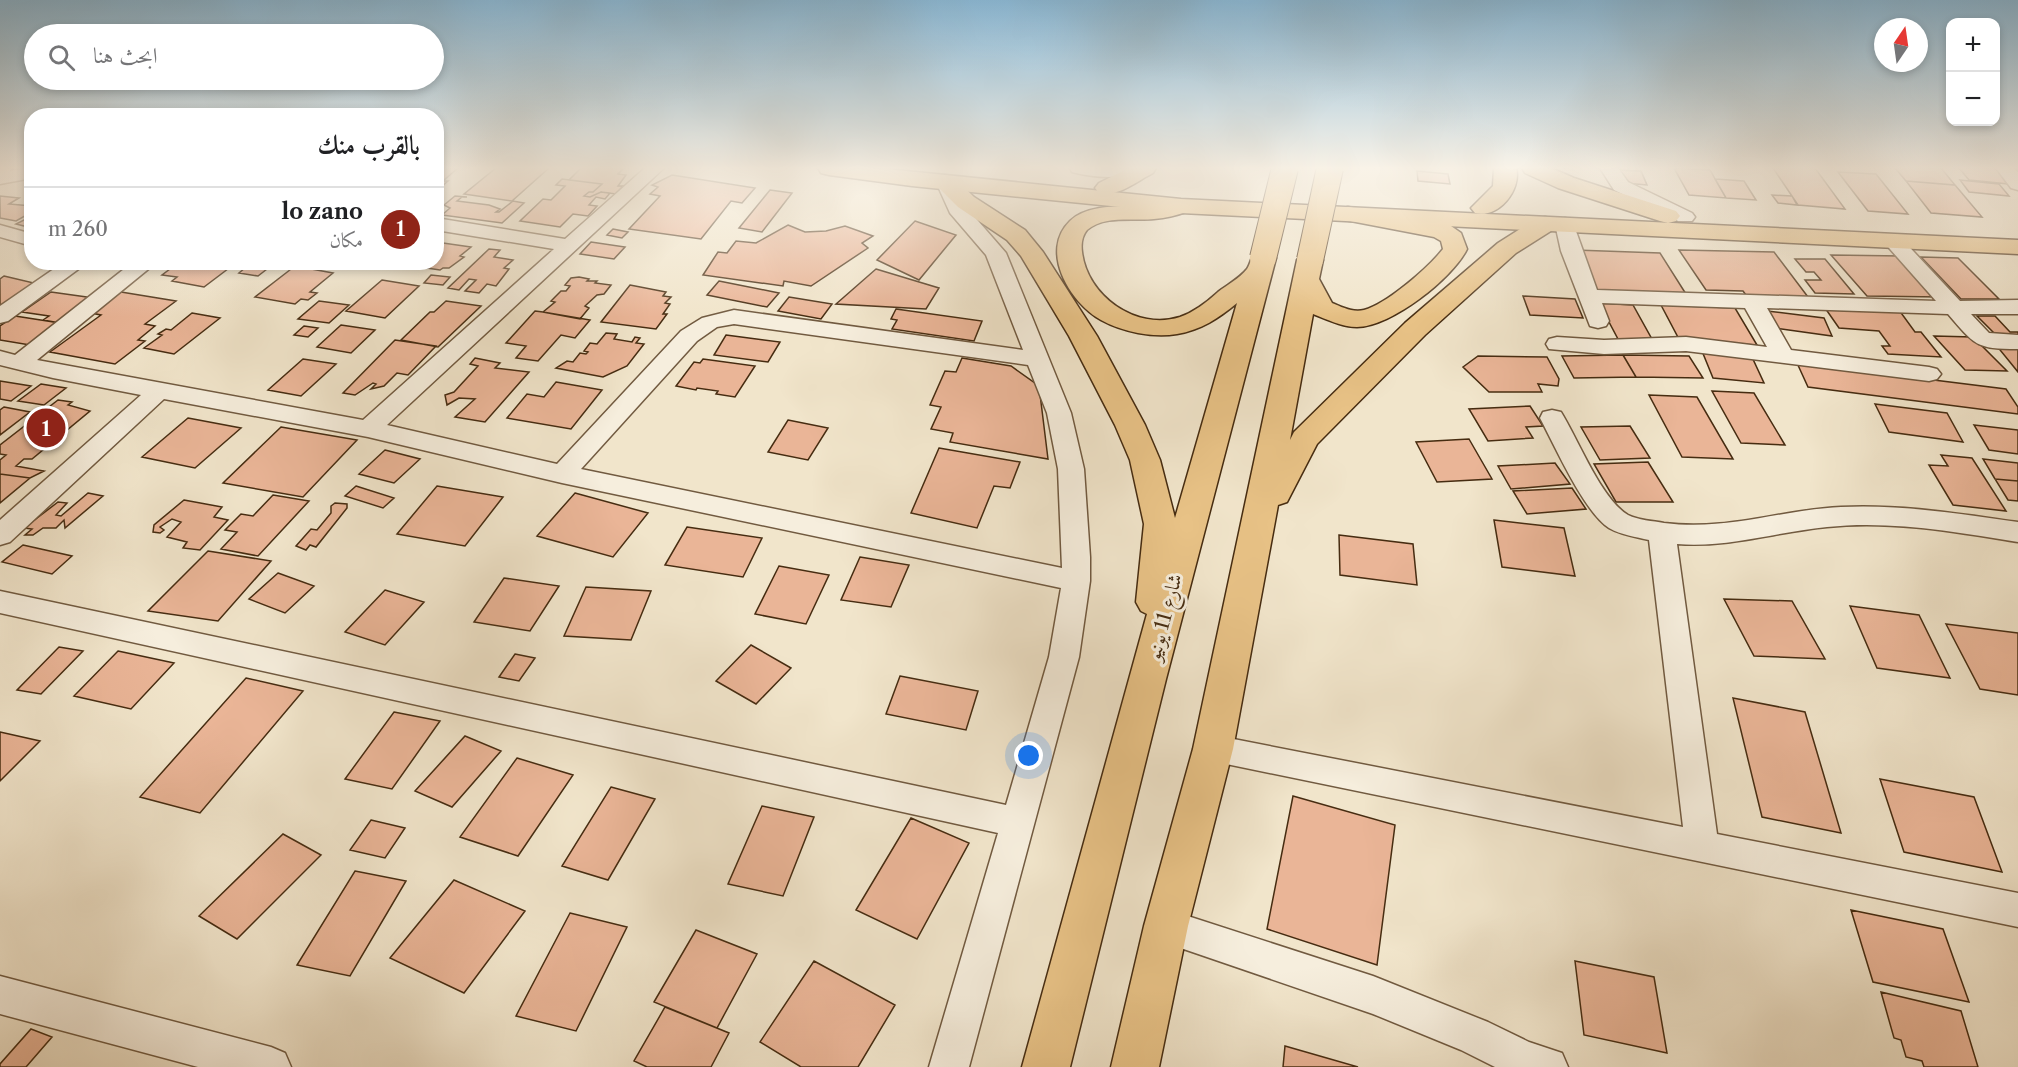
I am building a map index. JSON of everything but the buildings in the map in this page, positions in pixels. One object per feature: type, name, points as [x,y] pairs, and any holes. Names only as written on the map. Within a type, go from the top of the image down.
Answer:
[{"type":"main road","points":[[990,218],[1016,235],[1031,252],[1083,336],[1130,425],[1145,460],[1160,524],[1147,679]]},
{"type":"main road","points":[[1095,218],[1078,225],[1073,232],[1068,249],[1070,265],[1088,298],[1108,313],[1132,324],[1161,326],[1188,323],[1210,310],[1261,265]]},
{"type":"main road","name":"شارع 11 يونيو","points":[[1046,1067],[1147,679],[1273,218]]},
{"type":"main road","points":[[1135,1067],[1166,927],[1213,749],[1319,218]]},
{"type":"main road","points":[[1308,268],[1322,308],[1344,317],[1370,318],[1385,313],[1452,255],[1455,249],[1452,238],[1442,231],[1369,218]]},
{"type":"main road","points":[[1427,218],[2018,247]]},
{"type":"main road","points":[[1693,218],[2018,233]]},
{"type":"main road","points":[[1259,525],[1305,439],[1415,329],[1507,248],[1555,224]]},
{"type":"street","points":[[368,429],[599,218]]},
{"type":"street","points":[[948,1067],[1064,657],[1076,581],[1076,530],[1066,440],[1059,413],[996,253],[965,218]]},
{"type":"street","points":[[1555,224],[1571,251],[1598,321]]},
{"type":"street","points":[[444,225],[568,245]]},
{"type":"street","points":[[0,231],[24,238]]},
{"type":"street","points":[[1892,240],[1952,308],[1984,340],[2018,342]]},
{"type":"street","points":[[0,316],[66,270]]},
{"type":"street","points":[[10,360],[136,270]]},
{"type":"street","points":[[1588,296],[1952,308],[2018,307]]},
{"type":"street","points":[[1752,301],[1783,356]]},
{"type":"street","points":[[562,474],[689,336],[700,326],[714,319],[734,317],[1037,359]]},
{"type":"street","points":[[1557,344],[1604,347],[1686,344],[1929,375]]},
{"type":"street","points":[[10,360],[159,391],[368,429],[562,474],[1076,581]]},
{"type":"street","points":[[0,535],[159,391]]},
{"type":"street","points":[[1552,418],[1603,506],[1614,519],[1628,526],[1662,533],[1699,535],[1740,532],[1817,518],[1852,516],[1892,517],[2018,532]]},
{"type":"street","points":[[1662,533],[1702,847]]},
{"type":"street","points":[[0,602],[1017,822]]},
{"type":"street","points":[[1213,749],[2018,910]]},
{"type":"street","points":[[1166,927],[1372,995],[1474,1036],[1533,1065]]},
{"type":"street","points":[[0,995],[271,1067]]},
{"type":"place","name":"lo zano","points":[[46,428]]}]
